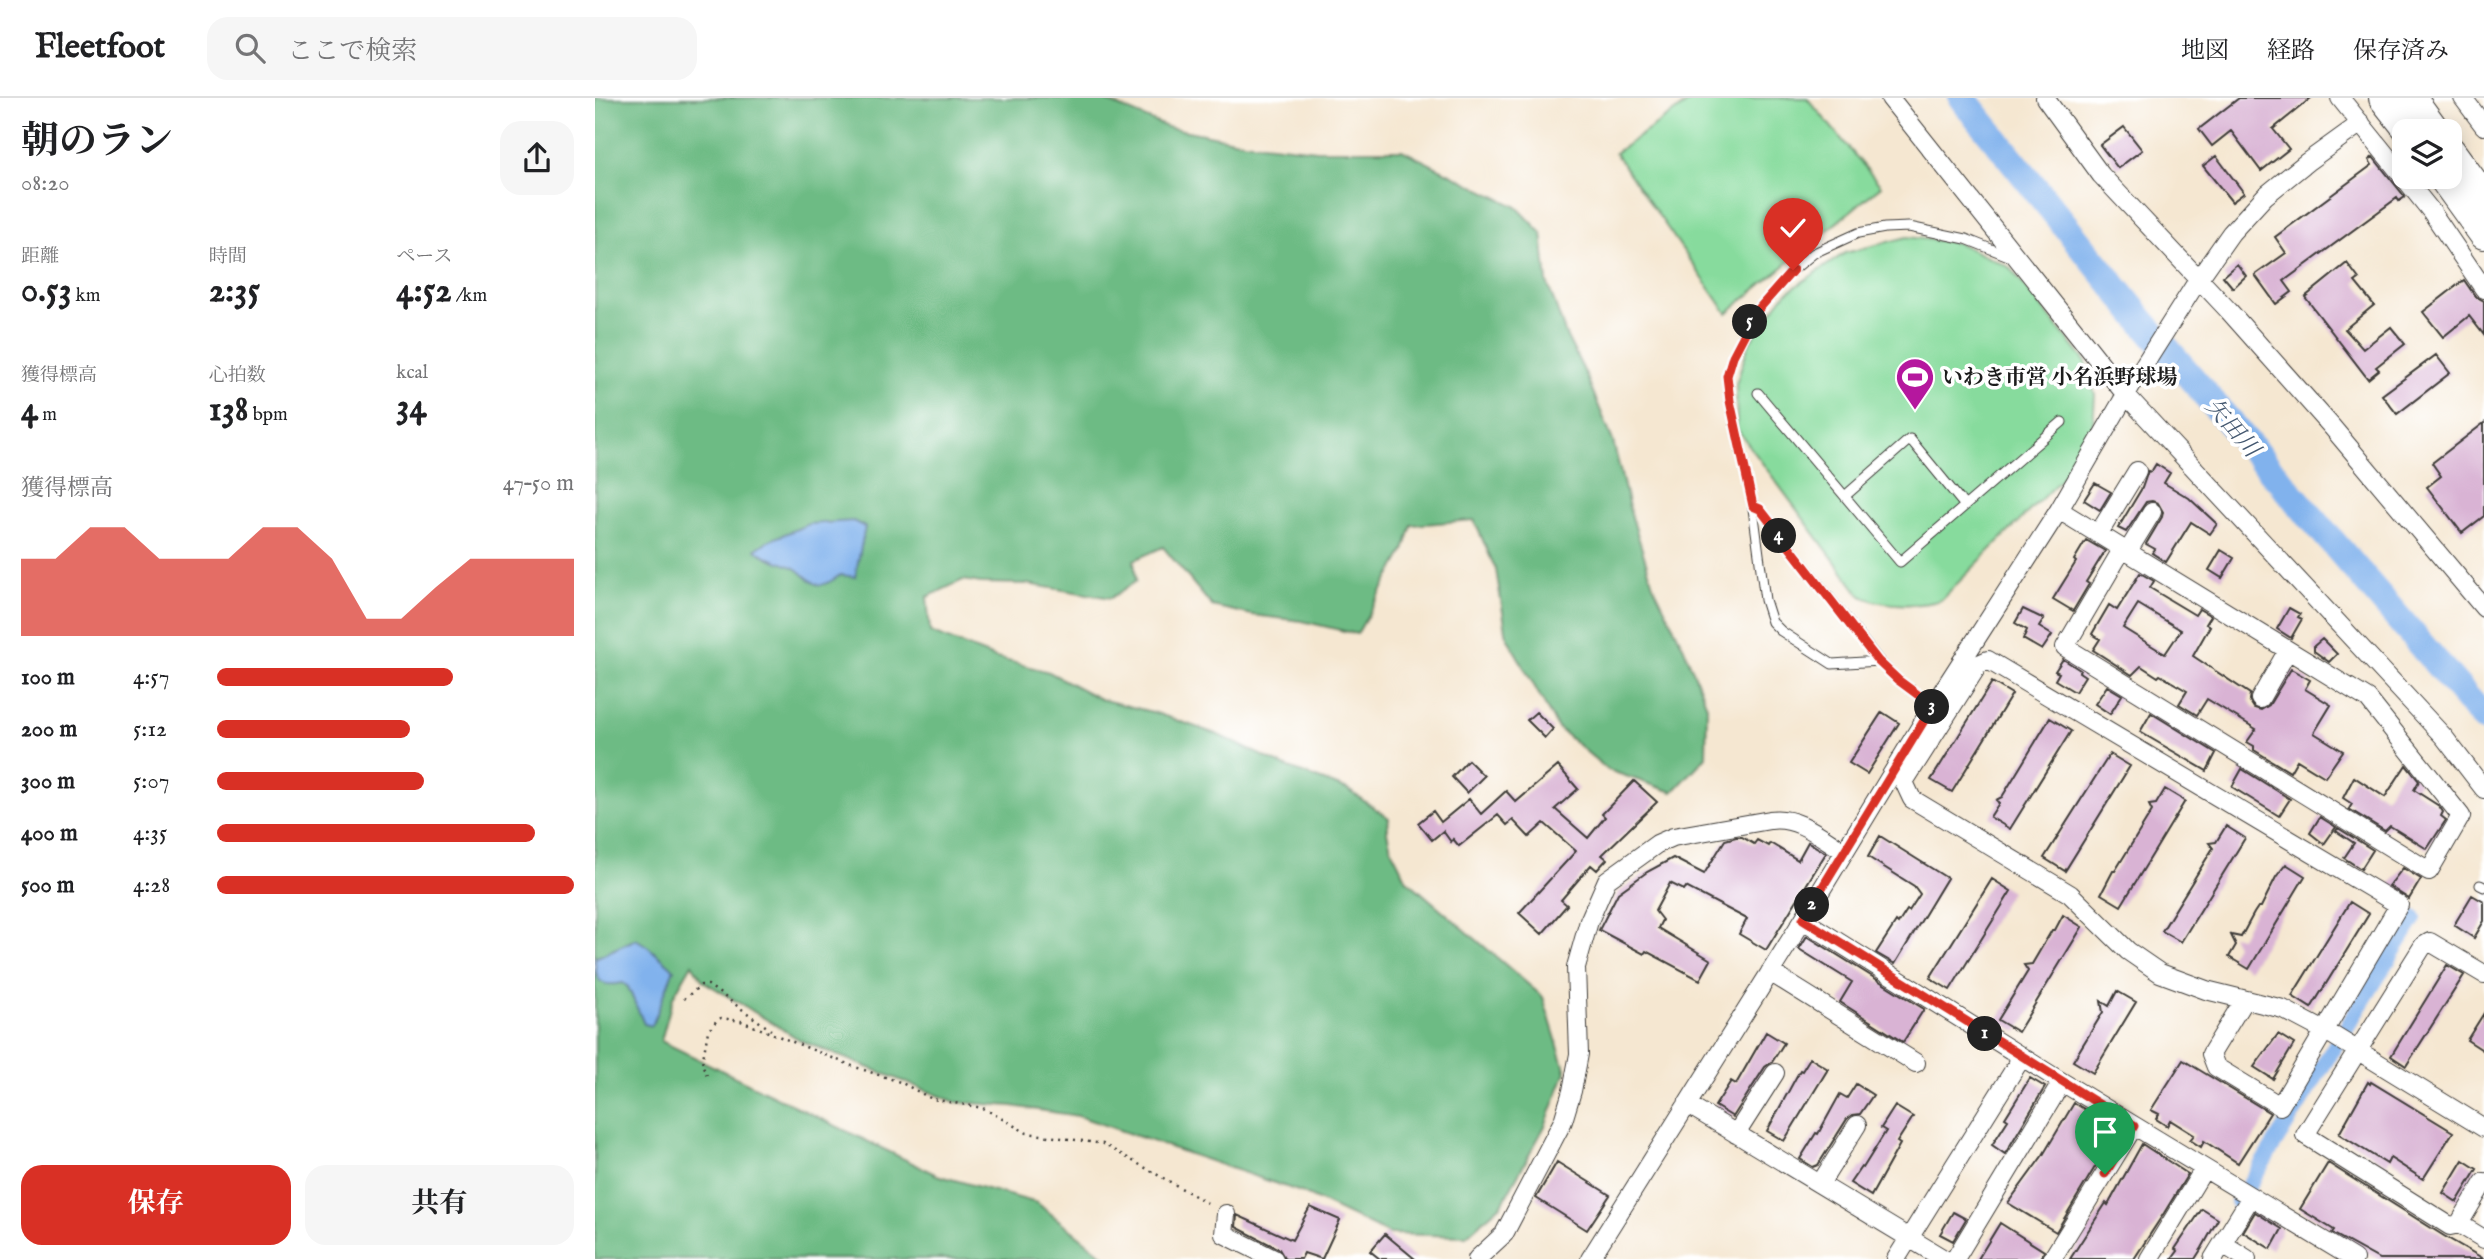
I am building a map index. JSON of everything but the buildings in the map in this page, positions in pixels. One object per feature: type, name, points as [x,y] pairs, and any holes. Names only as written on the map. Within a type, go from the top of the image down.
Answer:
[{"type":"highway","points":[[2384,98],[2401,119]]},
{"type":"highway","points":[[2411,98],[2426,119]]},
{"type":"highway","points":[[2462,168],[2484,198]]},
{"type":"highway","points":[[2452,189],[2484,234]]},
{"type":"street","points":[[1890,98],[2019,260],[2129,390],[2444,737],[2484,789]]},
{"type":"street","points":[[2045,98],[2101,175],[2194,287],[2229,310],[2332,427],[2484,608]]},
{"type":"street","points":[[2340,98],[2431,211],[2484,289]]},
{"type":"street","points":[[2463,98],[2484,126]]},
{"type":"street","points":[[1590,1259],[1933,706],[2059,509],[2194,287],[2231,233],[2265,195],[2361,123]]},
{"type":"street","points":[[2099,533],[2137,471]]},
{"type":"street","points":[[2059,509],[2099,533],[2125,549],[2288,650],[2368,699],[2461,816],[2429,871],[2065,647],[2125,549],[2152,512]]},
{"type":"street","points":[[2260,699],[2288,650]]},
{"type":"street","points":[[2484,1128],[2341,1040],[2283,1009],[2182,983],[2160,973],[2128,951],[2070,894],[1912,799],[1904,782],[1979,664],[1988,660],[2399,905],[2341,1040],[2305,1135],[2450,1226],[2459,1224],[2484,1239]]},
{"type":"street","points":[[1477,1259],[1504,1234],[1563,1121],[1579,1054],[1576,967],[1589,921],[1607,880],[1657,844],[1673,837],[1786,818],[1845,851]]},
{"type":"street","points":[[1803,919],[2061,1082],[2354,1259]]},
{"type":"street","points":[[2244,1000],[2211,1054],[2216,1067],[2280,1106],[2423,946],[2430,942],[2484,974]]},
{"type":"street","points":[[1770,972],[1916,1063]]},
{"type":"street","points":[[1896,1259],[2022,1057]]},
{"type":"street","points":[[1736,1134],[1775,1073]]},
{"type":"street","points":[[1955,1259],[2061,1082]]},
{"type":"street","points":[[1687,1104],[1944,1259]]},
{"type":"street","points":[[1820,1184],[1857,1125]]},
{"type":"street","points":[[2053,1259],[2134,1126]]},
{"type":"street","points":[[2149,1259],[2204,1169]]},
{"type":"street","points":[[2459,1224],[2484,1182]]},
{"type":"street","points":[[2243,1192],[2218,1252],[2247,1259]]},
{"type":"street","points":[[1226,1214],[1224,1234],[1274,1259]]},
{"type":"lane","points":[[1878,661],[1832,664],[1772,622],[1765,600],[1753,506],[1730,401],[1727,376],[1733,356],[1756,312],[1793,270],[1814,253],[1858,233],[1909,227],[1966,239],[2019,260]]},
{"type":"lane","points":[[1758,393],[1900,562],[2062,422]]},
{"type":"lane","points":[[1845,496],[1909,439],[1965,506]]},
{"type":"lane","points":[[1753,506],[1760,509],[1878,661],[1933,706]]},
{"type":"path","points":[[684,999],[701,985],[708,985],[732,1004],[764,1023],[773,1033]]},
{"type":"path","points":[[707,1075],[702,1064],[708,1031],[721,1018],[741,1021],[855,1067],[900,1082],[932,1099],[983,1108],[1027,1133],[1103,1144],[1226,1214]]},
{"type":"green space","points":[[595,98],[1099,98],[1167,127],[1244,142],[1317,150],[1402,150],[1517,207],[1542,233],[1547,282],[1566,335],[1613,441],[1629,507],[1653,585],[1684,648],[1707,706],[1706,757],[1673,792],[1608,770],[1557,727],[1507,637],[1496,570],[1474,520],[1412,525],[1404,551],[1357,634],[1302,621],[1252,615],[1212,606],[1163,547],[1134,560],[1136,581],[1111,598],[1027,584],[963,580],[927,597],[930,632],[996,658],[1049,672],[1100,699],[1156,713],[1216,734],[1284,766],[1348,790],[1389,818],[1387,832],[1391,849],[1407,880],[1543,997],[1566,1072],[1545,1126],[1502,1204],[1466,1236],[1389,1234],[1301,1192],[1078,1116],[1012,1106],[955,1102],[802,1041],[703,981],[692,964],[673,997],[661,1041],[937,1175],[1037,1203],[1108,1259],[595,1259]]},
{"type":"green space","points":[[1695,98],[1807,98],[1881,186],[1727,313],[1615,153]]},
{"type":"green space","name":"いわき市営 小名浜野球場","points":[[1907,237],[1958,243],[2009,267],[2086,362],[2095,395],[2093,426],[2066,474],[1941,600],[1911,604],[1888,603],[1860,595],[1737,429],[1736,384],[1750,341],[1786,293],[1845,253]]},
{"type":"water","points":[[853,521],[865,527],[855,577],[841,575],[820,585],[797,569],[769,558],[756,549],[768,541],[809,524]]},
{"type":"water","points":[[636,939],[674,969],[652,1026],[644,1024],[628,987],[623,983],[604,983],[596,972],[595,958]]},
{"type":"waterway","name":"矢田川","points":[[1962,98],[2144,323],[2484,718]]},
{"type":"waterway","points":[[2238,1203],[2414,918]]},
{"type":"place","name":"いわき市営 小名浜野球場","points":[[1915,411]]},
{"type":"route","points":[[1793,270],[1756,312],[1733,356],[1727,376],[1753,506],[1760,509],[1878,661],[1933,706],[1803,919],[2134,1126],[2105,1174]]}]
